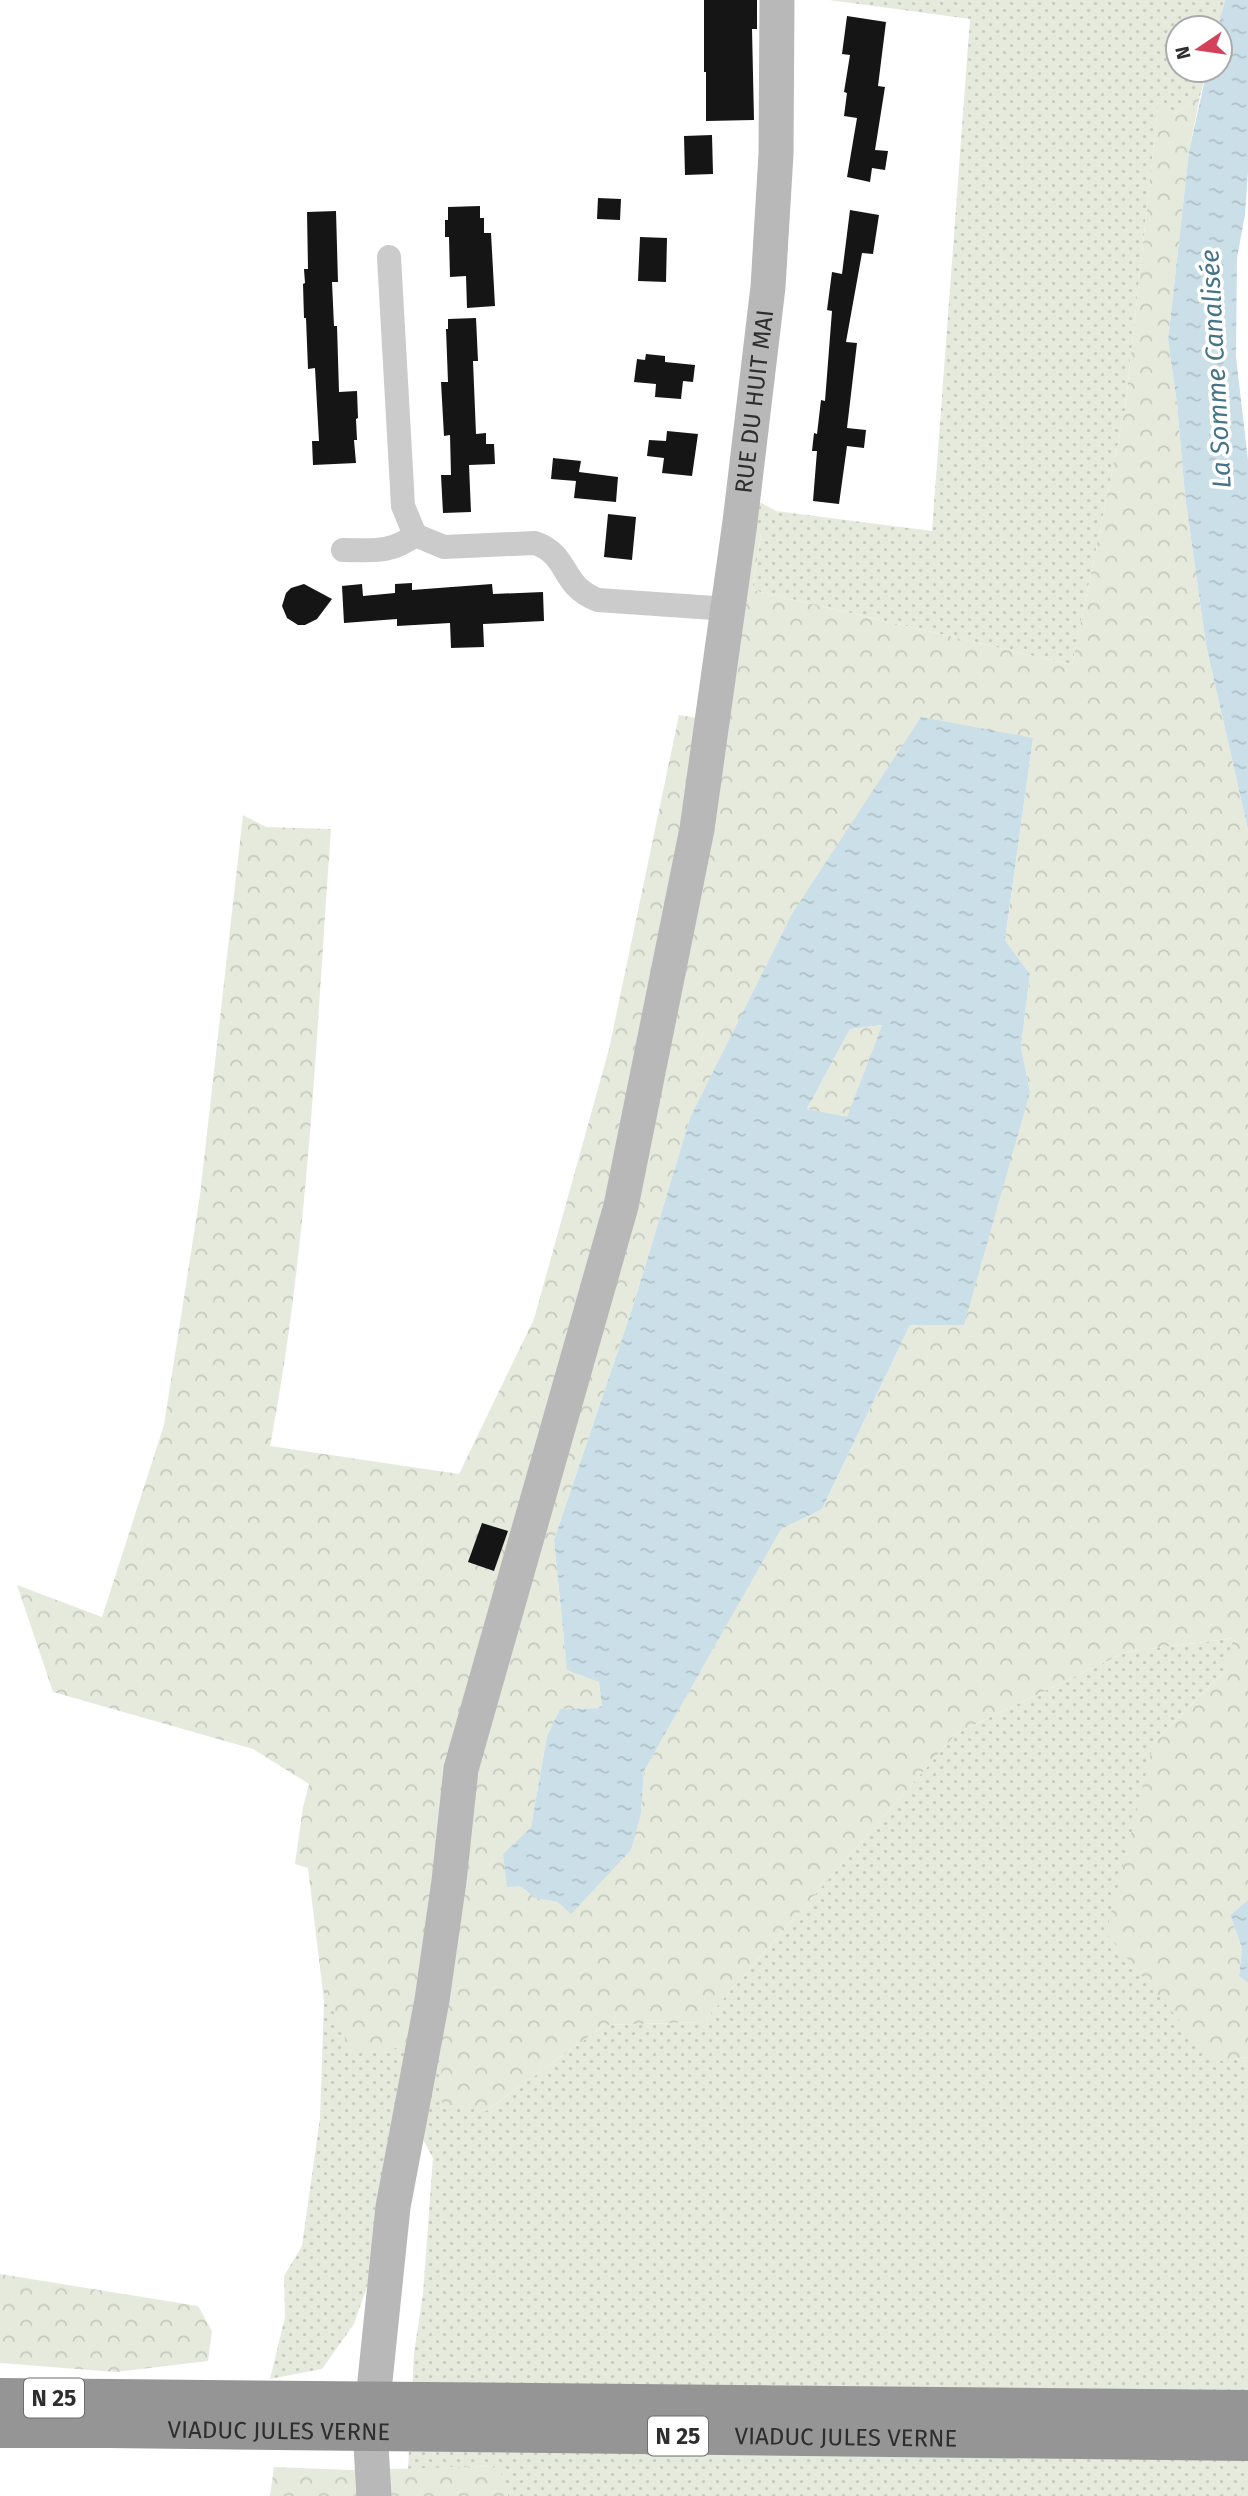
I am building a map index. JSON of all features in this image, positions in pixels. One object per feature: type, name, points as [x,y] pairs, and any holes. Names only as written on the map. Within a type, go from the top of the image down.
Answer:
[{"type":"highway","name":"N 25","points":[[0,2397],[109,2414]]},
{"type":"highway","name":"VIADUC JULES VERNE","points":[[109,2414],[1248,2409]]},
{"type":"highway","name":"N 25","points":[[0,2430],[109,2414]]},
{"type":"highway","name":"VIADUC JULES VERNE","points":[[109,2414],[1248,2442]]},
{"type":"street","name":"RUE DU HUIT MAI","points":[[374,2496],[370,2429],[393,2207],[432,2000],[461,1769],[621,1206],[695,842],[753,415],[774,215],[778,0]]},
{"type":"street","points":[[389,257],[403,506],[415,536],[444,547],[536,543],[548,548],[556,556],[574,586],[585,595],[598,600],[728,609]]},
{"type":"street","points":[[342,550],[387,550],[400,547],[415,536]]},
{"type":"green space","points":[[829,0],[1225,0],[1222,14],[1164,14],[1164,84],[1203,84],[1200,96],[1176,113],[1158,106],[1125,410],[1072,665],[752,590],[761,535],[753,528],[754,499],[776,511],[932,531],[970,19]]},
{"type":"green space","points":[[1200,96],[1189,151],[1168,340],[1185,496],[1206,645],[1248,830],[1248,1900],[1230,1915],[1242,1948],[1239,1976],[1248,1983],[1248,2057],[1214,2062],[1106,1933],[1154,1742],[1223,1673],[1234,1638],[1126,1652],[957,1733],[703,2022],[605,2025],[486,2111],[442,2103],[441,2052],[403,2047],[350,2052],[321,1976],[308,1868],[295,1864],[309,1784],[253,1749],[53,1692],[17,1585],[102,1617],[164,1425],[200,1195],[243,815],[266,827],[331,829],[310,1138],[294,1293],[270,1446],[459,1474],[534,1319],[609,1049],[679,715],[716,721],[753,528],[761,534],[752,590],[1072,665],[1125,410],[1158,105],[1176,113]],"holes":[[[1033,738],[1005,940],[1030,974],[1021,1047],[1030,1092],[910,1325],[822,1509],[781,1528],[644,1771],[641,1813],[558,1902],[535,1896],[522,1888],[503,1854],[531,1827],[547,1736],[560,1709],[602,1708],[599,1682],[567,1669],[554,1540],[633,1306],[690,1118]]]},
{"type":"green space","points":[[882,1025],[847,1118],[807,1109],[850,1029]]},
{"type":"green space","points":[[1235,1638],[1223,1673],[1154,1742],[1214,2062],[1248,2057],[1248,2496],[508,2496],[498,2466],[408,2469],[414,2353],[423,2294],[433,2158],[420,2134],[354,2324],[322,2369],[270,2379],[285,2317],[284,2276],[302,2246],[320,2118],[324,2002],[321,1976],[350,2051],[403,2047],[441,2052],[486,2111],[605,2025],[703,2022],[957,1733],[1126,1652]]},
{"type":"green space","points":[[0,2274],[198,2306],[212,2331],[208,2361],[116,2372],[0,2363]]},
{"type":"green space","points":[[499,2466],[508,2496],[270,2496],[274,2467],[351,2470]]},
{"type":"water","name":"La Somme Canalisée","points":[[1225,0],[1248,0],[1248,172],[1245,215],[1237,258],[1236,357],[1248,460],[1248,830],[1206,645],[1185,496],[1168,340],[1189,151],[1204,84],[1234,84],[1234,14],[1222,14]]},
{"type":"water","points":[[921,717],[1033,738],[1005,940],[1030,974],[1021,1047],[1030,1092],[964,1325],[910,1325],[822,1509],[781,1529],[644,1771],[641,1813],[631,1850],[571,1914],[558,1902],[535,1898],[520,1886],[507,1887],[503,1854],[531,1827],[547,1736],[560,1709],[602,1708],[599,1682],[567,1670],[554,1540],[633,1306],[690,1118],[792,914]],"holes":[[[882,1025],[847,1117],[807,1109],[850,1029]]]},
{"type":"water","points":[[1248,1900],[1248,1983],[1239,1976],[1242,1948],[1230,1915]]},
{"type":"building","points":[[704,0],[757,0],[757,29],[752,29],[754,120],[706,121]]},
{"type":"building","points":[[847,16],[886,22],[878,86],[885,87],[875,150],[888,151],[885,170],[872,168],[870,182],[847,177],[857,118],[844,116],[847,93],[844,92],[850,55],[842,54]]},
{"type":"building","points":[[712,135],[713,174],[685,175],[684,136]]},
{"type":"building","points":[[598,198],[621,199],[620,220],[597,219]]},
{"type":"building","points":[[480,206],[480,218],[484,218],[484,233],[491,233],[495,306],[467,308],[466,276],[450,277],[449,237],[445,237],[445,220],[448,220],[448,207]]},
{"type":"building","points":[[850,210],[879,215],[873,254],[862,253],[846,342],[857,343],[847,428],[866,430],[864,448],[847,446],[839,504],[813,501],[817,451],[812,451],[821,400],[825,401],[832,311],[827,310],[832,272],[842,274]]},
{"type":"building","points":[[336,211],[338,282],[332,282],[334,326],[337,326],[339,392],[357,391],[357,440],[354,440],[356,463],[313,465],[312,441],[319,441],[315,368],[308,369],[304,318],[304,269],[308,269],[307,212]]},
{"type":"building","points":[[640,237],[667,238],[666,282],[638,281]]},
{"type":"building","points":[[476,318],[478,361],[473,361],[476,434],[486,433],[486,444],[494,444],[495,464],[469,465],[471,512],[443,513],[441,475],[451,475],[450,435],[444,436],[441,382],[448,382],[446,329],[448,319]]},
{"type":"building","points":[[646,354],[665,356],[665,362],[695,365],[693,382],[683,381],[681,399],[655,397],[656,384],[634,382],[637,359],[645,360]]},
{"type":"building","points":[[667,431],[698,434],[692,476],[662,473],[664,458],[647,456],[649,440],[666,441]]},
{"type":"building","points":[[553,458],[581,461],[579,472],[618,477],[616,502],[574,498],[576,481],[551,479]]},
{"type":"building","points":[[608,514],[636,517],[632,560],[604,557]]},
{"type":"building","points":[[412,583],[412,590],[492,584],[493,594],[543,592],[544,621],[483,624],[484,647],[451,648],[450,623],[397,626],[397,619],[344,623],[342,586],[362,584],[363,596],[395,593],[395,584]]},
{"type":"building","points":[[304,584],[332,599],[317,619],[305,625],[298,625],[287,618],[282,606],[286,593],[291,588]]},
{"type":"building","points":[[482,1523],[508,1531],[494,1571],[468,1562]]}]
